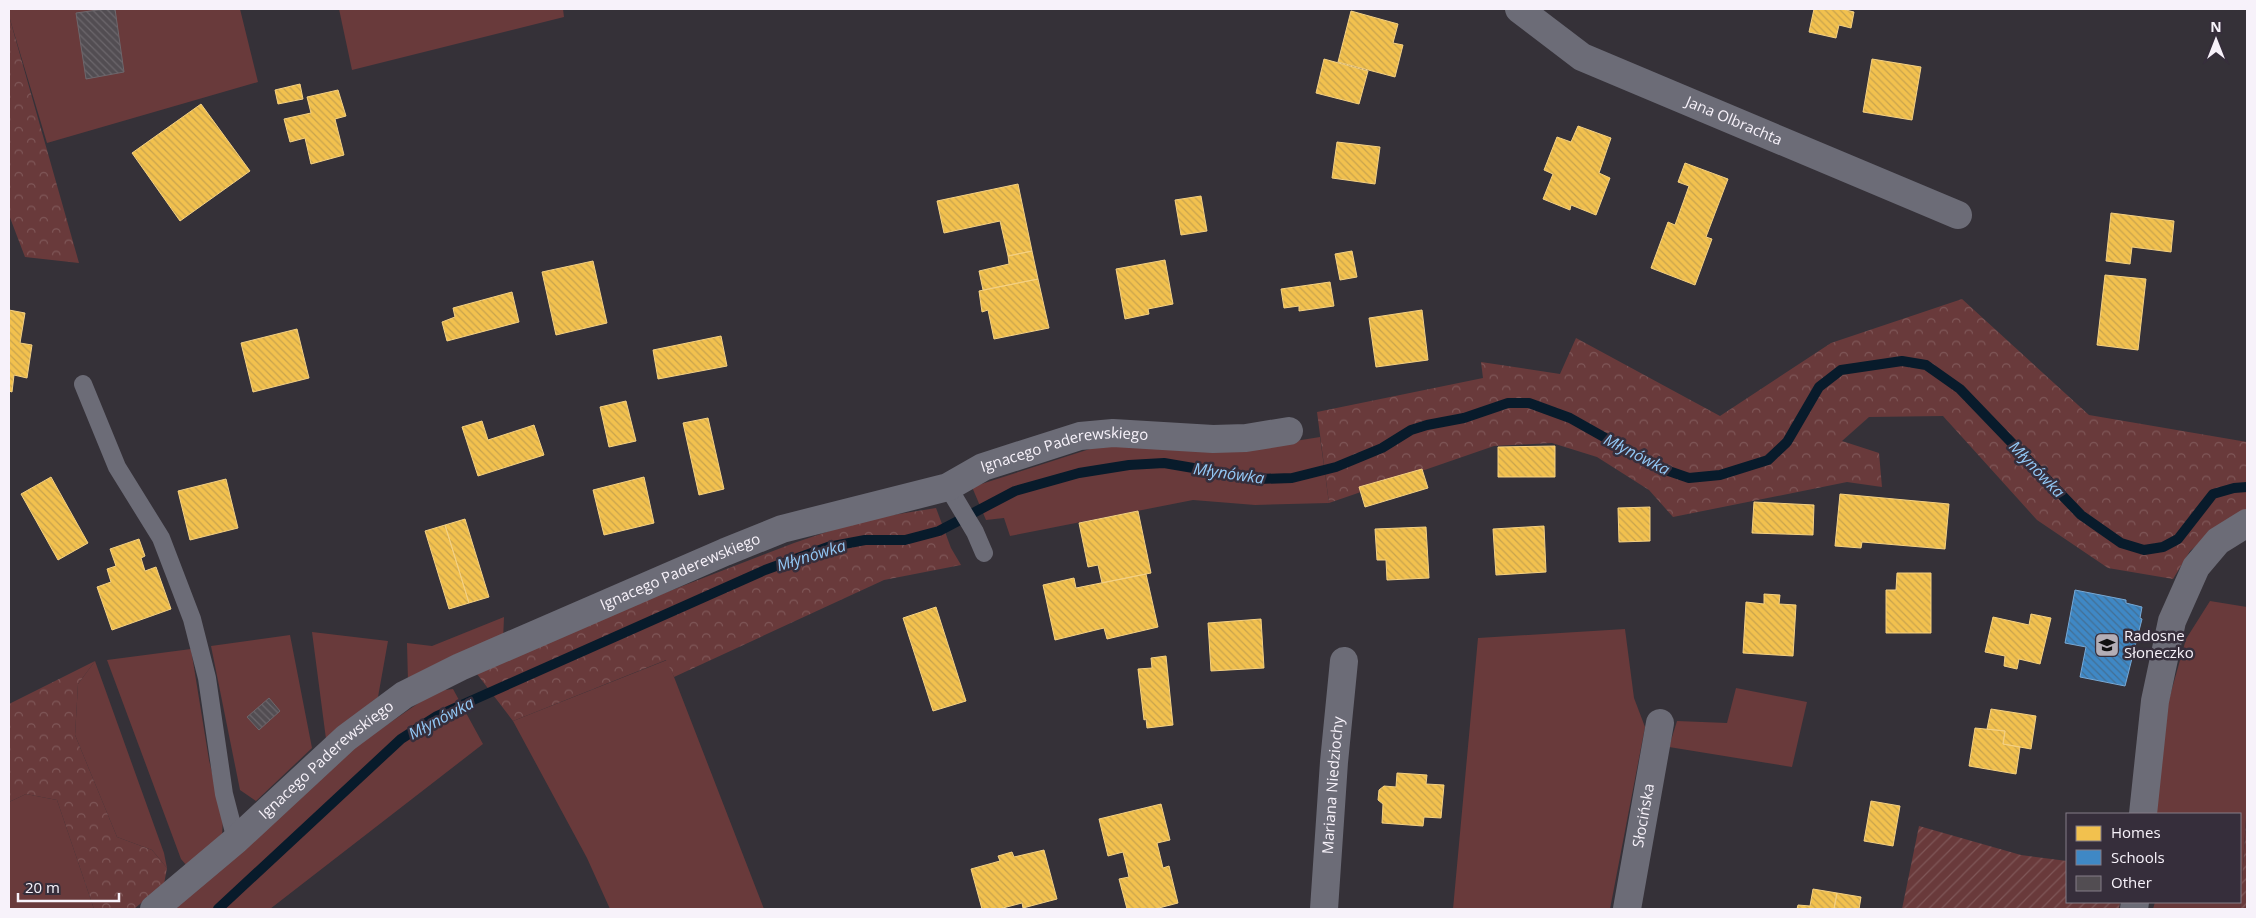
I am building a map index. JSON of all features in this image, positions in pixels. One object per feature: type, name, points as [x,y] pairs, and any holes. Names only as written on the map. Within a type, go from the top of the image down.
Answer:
[{"type":"street","name":"Jana Olbrachta","points":[[1519,9],[1582,57],[1958,215]]},
{"type":"street","name":"Ignacego Paderewskiego","points":[[154,909],[236,840],[346,738],[404,695],[460,667],[725,552],[782,529],[952,493],[983,467],[1047,445],[1093,434],[1113,433],[1213,439],[1246,438],[1288,431]]},
{"type":"street","points":[[2143,813],[2155,701],[2172,621],[2196,567],[2218,541],[2247,523]]},
{"type":"street","name":"Mariana Niedziochy","points":[[1324,909],[1334,762],[1344,662]]},
{"type":"street","name":"Słocińska","points":[[1627,909],[1660,722]]},
{"type":"lane","points":[[83,384],[117,467],[160,538],[192,619],[207,678],[224,794],[236,840]]},
{"type":"lane","points":[[952,493],[975,532],[984,553]]},
{"type":"green space","points":[[9,9],[240,9],[258,82],[47,143],[9,16]]},
{"type":"green space","points":[[339,9],[563,9],[564,17],[352,70]]},
{"type":"green space","points":[[9,16],[79,263],[25,257],[9,215]]},
{"type":"green space","points":[[1962,299],[2089,415],[2247,442],[2247,515],[2226,520],[2190,551],[2173,579],[2108,568],[2037,520],[1943,416],[1869,417],[1842,441],[1879,453],[1882,487],[1847,482],[1673,517],[1649,490],[1597,457],[1552,443],[1494,446],[1329,503],[1317,412],[1483,378],[1481,362],[1560,374],[1576,338],[1720,416],[1831,343]]},
{"type":"green space","points":[[1320,437],[1329,503],[1255,505],[1193,500],[1010,536],[1004,518],[986,520],[972,487],[1099,446],[1239,450]]},
{"type":"green space","points":[[936,508],[951,548],[961,565],[884,580],[674,677],[666,660],[513,721],[477,674],[636,604],[794,543],[862,520]]},
{"type":"green space","points":[[2210,601],[2247,607],[2247,804],[2241,894],[2241,813],[2156,813],[2162,724],[2186,639]]},
{"type":"green space","points":[[504,617],[503,641],[408,682],[407,643],[432,646]]},
{"type":"green space","points":[[1625,629],[1634,698],[1645,727],[1610,909],[1453,909],[1478,638]]},
{"type":"green space","points":[[312,632],[388,641],[378,697],[326,739]]},
{"type":"green space","points":[[290,635],[312,748],[256,801],[240,790],[211,646]]},
{"type":"green space","points":[[191,649],[209,760],[223,818],[222,837],[187,866],[181,859],[107,660]]},
{"type":"green space","points":[[667,660],[764,909],[610,909],[587,858],[513,721]]},
{"type":"green space","points":[[95,661],[164,853],[167,868],[152,850],[117,837],[75,735],[78,684]]},
{"type":"green space","points":[[95,661],[78,684],[75,735],[117,837],[152,850],[167,868],[164,884],[134,909],[94,909],[57,800],[26,794],[9,802],[9,704]]},
{"type":"green space","points":[[1736,688],[1807,702],[1792,767],[1669,747],[1677,721],[1727,723]]},
{"type":"green space","points":[[453,689],[483,744],[270,909],[171,909],[343,755],[436,691]]},
{"type":"green space","points":[[26,794],[57,800],[94,909],[9,909],[9,802]]},
{"type":"green space","points":[[2247,808],[2247,909],[2240,909]]},
{"type":"green space","points":[[1919,826],[2021,855],[2066,861],[2066,903],[2120,903],[2119,909],[1902,909]]},
{"type":"green space","points":[[2155,903],[2240,903],[2240,909],[2153,909]]},
{"type":"building: Homes","points":[[1814,9],[1842,9],[1854,12],[1851,28],[1839,25],[1836,38],[1809,32]]},
{"type":"building: Homes","points":[[1351,11],[1398,24],[1393,43],[1403,45],[1395,77],[1338,62]]},
{"type":"building: Homes","points":[[1324,59],[1368,71],[1359,104],[1316,93]]},
{"type":"building: Homes","points":[[1872,59],[1921,67],[1912,120],[1863,112]]},
{"type":"building: Homes","points":[[300,84],[303,99],[278,104],[275,90]]},
{"type":"building: Homes","points":[[338,90],[346,116],[335,119],[344,155],[311,164],[305,138],[290,142],[284,119],[311,113],[307,97]]},
{"type":"building: Homes","points":[[201,104],[250,171],[180,221],[132,153]]},
{"type":"building: Homes","points":[[1578,126],[1611,138],[1599,173],[1610,178],[1596,215],[1571,205],[1570,210],[1543,199],[1553,174],[1544,170],[1557,137],[1571,142]]},
{"type":"building: Homes","points":[[1337,142],[1380,147],[1375,184],[1332,178]]},
{"type":"building: Homes","points":[[1685,163],[1728,179],[1706,237],[1712,239],[1695,285],[1651,268],[1668,222],[1675,225],[1689,186],[1678,182]]},
{"type":"building: Homes","points":[[1018,184],[1032,251],[1008,256],[1000,221],[944,233],[937,201]]},
{"type":"building: Homes","points":[[1201,196],[1207,231],[1181,235],[1175,200]]},
{"type":"building: Homes","points":[[2111,213],[2174,221],[2171,252],[2132,247],[2130,264],[2106,261]]},
{"type":"building: Homes","points":[[1032,251],[1038,279],[983,290],[979,271],[1009,264],[1008,256]]},
{"type":"building: Homes","points":[[1352,251],[1357,277],[1340,280],[1335,254]]},
{"type":"building: Homes","points":[[1165,260],[1173,304],[1148,309],[1149,314],[1125,319],[1116,269]]},
{"type":"building: Homes","points":[[593,261],[607,323],[556,335],[542,272]]},
{"type":"building: Homes","points":[[2105,275],[2146,279],[2138,350],[2097,345]]},
{"type":"building: Homes","points":[[1038,279],[1049,328],[994,339],[988,310],[982,312],[979,291]]},
{"type":"building: Homes","points":[[1330,282],[1334,306],[1299,311],[1299,306],[1284,308],[1281,289]]},
{"type":"building: Homes","points":[[512,292],[519,322],[447,341],[442,322],[455,317],[453,308]]},
{"type":"building: Homes","points":[[9,310],[25,313],[20,343],[32,345],[27,378],[14,375],[12,392],[9,391]]},
{"type":"building: Homes","points":[[1422,310],[1428,360],[1376,367],[1369,318]]},
{"type":"building: Homes","points":[[297,329],[309,378],[253,392],[241,343]]},
{"type":"building: Homes","points":[[721,336],[727,366],[658,379],[653,350]]},
{"type":"building: Homes","points":[[626,401],[636,441],[609,447],[600,407]]},
{"type":"building: Homes","points":[[708,418],[724,489],[699,495],[683,423]]},
{"type":"building: Homes","points":[[482,421],[488,440],[534,425],[544,455],[478,476],[462,427]]},
{"type":"building: Homes","points":[[1555,446],[1555,477],[1498,477],[1498,447]]},
{"type":"building: Homes","points":[[1422,469],[1428,488],[1365,507],[1359,487]]},
{"type":"building: Homes","points":[[51,477],[88,543],[58,560],[21,494]]},
{"type":"building: Homes","points":[[644,477],[654,523],[604,535],[593,490]]},
{"type":"building: Homes","points":[[226,479],[238,528],[190,540],[178,491]]},
{"type":"building: Homes","points":[[1840,494],[1949,504],[1945,549],[1862,542],[1861,548],[1835,546]]},
{"type":"building: Homes","points":[[1754,502],[1814,505],[1813,535],[1752,533]]},
{"type":"building: Homes","points":[[1650,507],[1650,541],[1619,542],[1618,508]]},
{"type":"building: Homes","points":[[1138,511],[1151,573],[1102,583],[1098,565],[1088,567],[1079,523]]},
{"type":"building: Homes","points":[[465,519],[489,597],[469,603],[445,525]]},
{"type":"building: Homes","points":[[445,525],[469,603],[449,609],[425,531]]},
{"type":"building: Homes","points":[[1544,526],[1546,572],[1496,575],[1493,529]]},
{"type":"building: Homes","points":[[1426,527],[1429,578],[1387,580],[1386,560],[1377,560],[1375,529]]},
{"type":"building: Homes","points":[[139,539],[145,556],[141,558],[145,571],[156,567],[171,609],[112,630],[97,587],[111,582],[107,569],[116,566],[110,549]]},
{"type":"building: Homes","points":[[1897,573],[1931,573],[1931,633],[1886,633],[1886,590],[1896,590]]},
{"type":"building: Homes","points":[[1146,574],[1158,627],[1107,639],[1104,628],[1055,640],[1043,585],[1074,578],[1076,588]]},
{"type":"building: Homes","points":[[1764,594],[1780,595],[1779,604],[1796,605],[1793,656],[1743,653],[1746,602],[1764,604]]},
{"type":"building: Homes","points":[[936,607],[966,701],[933,711],[903,618]]},
{"type":"building: Homes","points":[[2031,614],[2051,618],[2040,664],[2019,659],[2017,669],[2004,666],[2005,656],[1985,652],[1993,617],[2029,625]]},
{"type":"building: Homes","points":[[1261,619],[1264,668],[1211,671],[1208,623]]},
{"type":"building: Homes","points":[[1166,656],[1173,725],[1147,728],[1146,719],[1144,720],[1138,669],[1152,668],[1151,658]]},
{"type":"building: Homes","points":[[1991,709],[2036,716],[2031,749],[2003,744],[2005,731],[1987,729]]},
{"type":"building: Homes","points":[[1975,728],[2005,731],[2003,744],[2020,747],[2016,774],[1969,766]]},
{"type":"building: Homes","points":[[1397,773],[1427,775],[1426,784],[1444,785],[1441,818],[1424,817],[1423,826],[1382,823],[1383,804],[1378,800],[1379,790],[1384,786],[1396,787]]},
{"type":"building: Homes","points":[[1871,801],[1900,806],[1893,846],[1864,841]]},
{"type":"building: Homes","points":[[1161,804],[1170,840],[1157,843],[1163,868],[1169,866],[1178,903],[1155,909],[1127,909],[1119,879],[1129,877],[1123,852],[1108,856],[1099,819]]},
{"type":"building: Homes","points":[[1044,850],[1057,899],[1023,908],[1022,903],[999,909],[982,909],[971,869],[1000,861],[998,856],[1012,852],[1014,857]]},
{"type":"building: Homes","points":[[1813,889],[1837,893],[1834,909],[1797,909],[1798,905],[1810,906]]},
{"type":"building: Homes","points":[[1837,893],[1861,897],[1859,909],[1834,909]]},
{"type":"building: Schools","points":[[2075,590],[2126,600],[2126,603],[2142,607],[2140,618],[2142,619],[2125,686],[2080,677],[2086,647],[2065,643]]},
{"type":"building: Other","points":[[115,9],[124,72],[86,79],[76,13]]},
{"type":"building: Other","points":[[269,698],[280,711],[259,730],[247,717]]},
{"type":"waterway","name":"Młynówka","points":[[218,909],[401,739],[437,716],[765,570],[828,547],[865,540],[905,540],[939,531],[1015,491],[1079,473],[1129,465],[1164,463],[1258,479],[1292,478],[1336,467],[1382,448],[1411,430],[1464,418],[1508,403],[1529,403],[1570,418],[1657,467],[1689,478],[1720,475],[1768,460],[1787,442],[1819,387],[1841,370],[1902,361],[1926,365],[1960,389],[2081,515],[2121,543],[2144,550],[2163,547],[2178,539],[2213,494],[2234,488],[2247,487]]},
{"type":"place","name":"Radosne Słoneczko","points":[[2107,645]]}]
